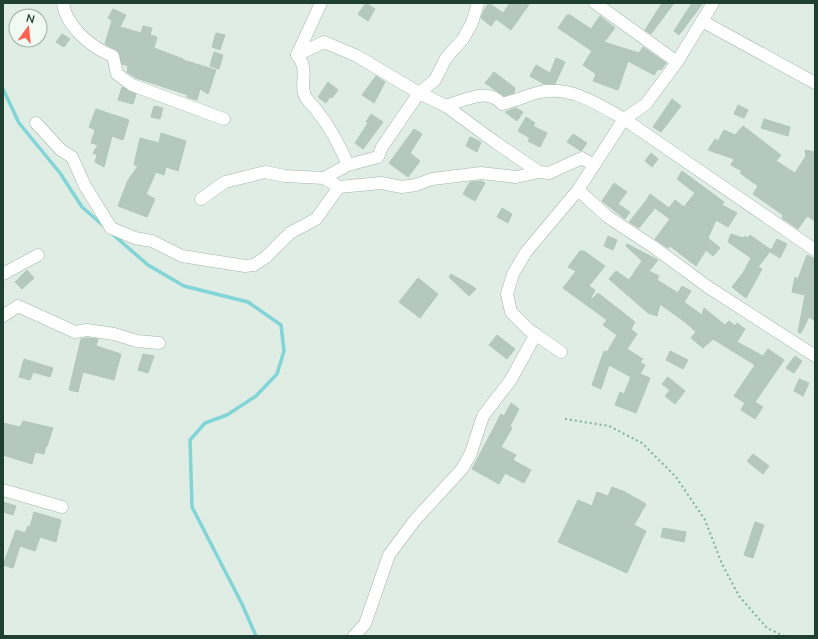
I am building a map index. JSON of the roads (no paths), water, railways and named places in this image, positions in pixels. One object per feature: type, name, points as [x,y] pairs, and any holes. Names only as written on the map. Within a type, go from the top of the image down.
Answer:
[{"type":"street","points":[[63,3],[64,12],[71,24],[99,50],[113,56],[117,74],[132,85],[224,119]]},
{"type":"street","points":[[297,55],[321,3]]},
{"type":"street","points":[[324,178],[348,164],[378,157],[382,147],[419,93],[435,80],[446,58],[463,39],[472,23],[478,3]]},
{"type":"street","points":[[595,3],[677,62]]},
{"type":"street","points":[[561,352],[536,334],[511,312],[507,294],[513,274],[526,252],[578,190],[624,119],[646,104],[677,62],[713,3]]},
{"type":"street","points":[[702,21],[815,83]]},
{"type":"street","points":[[297,55],[324,42],[357,56],[419,93],[446,106],[494,142],[539,172]]},
{"type":"street","points":[[297,55],[302,61],[304,70],[305,96],[317,110],[337,140],[348,164]]},
{"type":"street","points":[[446,106],[487,94],[496,98],[502,104],[540,92],[559,90],[591,100],[624,119],[815,250]]},
{"type":"street","points":[[36,123],[61,150],[72,157],[85,186],[111,228],[135,238],[152,241],[182,256],[245,266],[254,266],[266,257],[290,233],[316,220],[339,187]]},
{"type":"street","points":[[201,199],[225,182],[265,172],[285,176],[324,178],[339,187],[381,183],[402,187],[416,185],[432,179],[481,173],[516,177],[539,172],[549,173],[582,158],[594,165]]},
{"type":"street","points":[[578,190],[608,217],[655,248],[708,287],[815,356]]},
{"type":"street","points":[[3,274],[38,256]]},
{"type":"street","points":[[3,316],[18,306],[75,332],[87,330],[114,334],[137,341],[159,343]]},
{"type":"street","points":[[354,636],[365,624],[389,555],[415,520],[462,469],[471,453],[483,416],[510,381],[536,334]]},
{"type":"street","points":[[3,490],[62,507]]},
{"type":"waterway","points":[[3,89],[19,123],[60,173],[82,207],[105,227]]},
{"type":"waterway","points":[[110,232],[148,265],[184,286],[248,302],[281,325],[284,351],[277,374],[256,396],[227,415],[205,423],[190,440],[192,507],[242,604],[256,636]]}]
